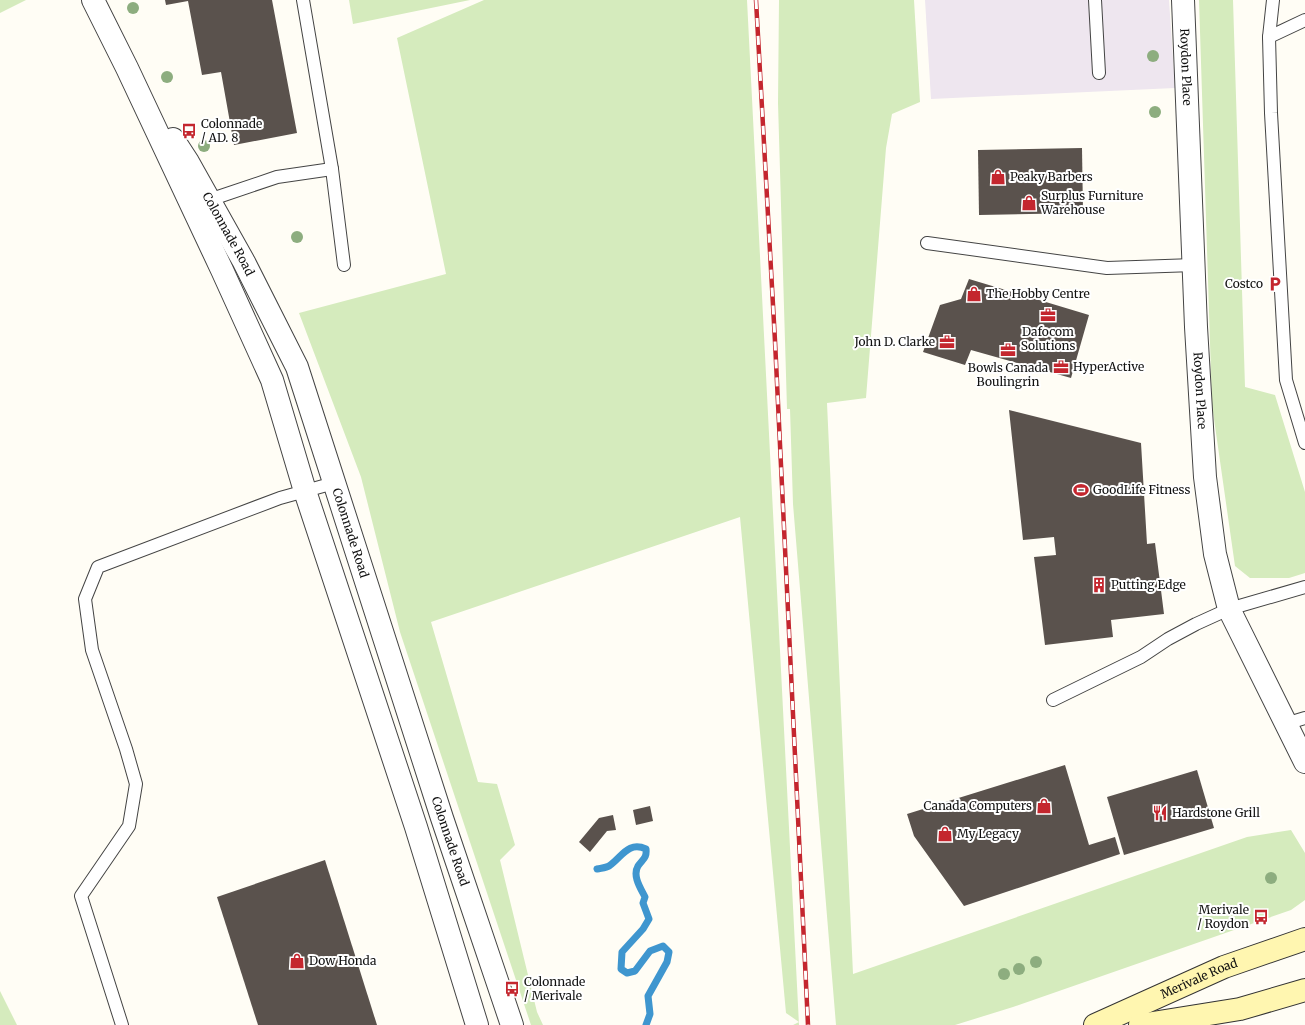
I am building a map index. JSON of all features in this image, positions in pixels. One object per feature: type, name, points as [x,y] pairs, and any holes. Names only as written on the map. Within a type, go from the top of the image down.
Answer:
[{"type":"main road","name":"Merivale Road","points":[[1095,1025],[1224,966],[1305,939]]},
{"type":"main road","points":[[1140,1025],[1240,1009],[1305,990]]},
{"type":"street","name":"Colonnade Road","points":[[93,0],[127,68],[272,380],[305,491],[416,827],[477,1025]]},
{"type":"street","name":"Roydon Place","points":[[1183,0],[1196,327],[1205,477],[1215,554],[1229,609],[1295,721],[1305,762]]},
{"type":"street","name":"Colonnade Road","points":[[127,68],[188,162],[244,262],[297,367],[442,818],[512,1025]]},
{"type":"lane","points":[[303,0],[332,169],[344,265]]},
{"type":"lane","points":[[1096,0],[1099,73]]},
{"type":"lane","points":[[1273,0],[1269,37],[1271,113],[1286,380],[1305,443]]},
{"type":"lane","points":[[1269,37],[1305,20]]},
{"type":"lane","points":[[209,200],[277,177],[332,169]]},
{"type":"lane","points":[[927,243],[1107,268],[1194,265]]},
{"type":"lane","points":[[122,1025],[81,896],[129,826],[136,784],[126,749],[92,650],[85,599],[98,567],[265,504],[334,483]]},
{"type":"lane","points":[[1053,700],[1141,657],[1168,639],[1229,609],[1305,588]]},
{"type":"shaded area","points":[[925,0],[1169,0],[1175,88],[931,99]]},
{"type":"green space","points":[[0,0],[26,0],[0,13]]},
{"type":"green space","points":[[349,0],[470,0],[353,24]]},
{"type":"green space","points":[[484,0],[747,0],[799,1022],[786,1013],[740,517],[431,622],[478,782],[497,784],[515,845],[500,860],[537,1012],[543,1025],[531,1025],[400,632],[361,477],[299,313],[446,274],[397,38]]},
{"type":"green space","points":[[779,0],[914,0],[920,102],[892,114],[886,148],[866,398],[827,403],[853,974],[1247,837],[1291,830],[1305,853],[1305,900],[1291,910],[1013,1007],[955,1025],[836,1025],[793,504],[790,409],[787,409],[778,103]]},
{"type":"green space","points":[[1199,0],[1233,0],[1245,387],[1275,395],[1305,492],[1305,573],[1289,578],[1250,578],[1235,566],[1212,405]]},
{"type":"green space","points":[[0,991],[17,1025],[0,1025]]},
{"type":"building","points":[[165,0],[272,0],[297,133],[234,145],[221,72],[202,75],[188,1],[166,5]]},
{"type":"building","points":[[1082,148],[1083,213],[979,215],[978,150]]},
{"type":"building","points":[[969,279],[1089,315],[1071,378],[971,350],[965,365],[923,352],[940,305],[961,299]]},
{"type":"building","name":"GoodLife Fitness","points":[[1009,410],[1141,443],[1147,544],[1155,543],[1164,614],[1111,620],[1113,637],[1045,645],[1034,557],[1056,555],[1054,537],[1023,540]]},
{"type":"building","points":[[1065,765],[1089,845],[1115,837],[1120,854],[964,906],[914,836],[907,814]]},
{"type":"building","name":"Hardstone Grill","points":[[1197,770],[1214,828],[1124,855],[1107,797]]},
{"type":"building","points":[[650,806],[653,821],[636,825],[633,810]]},
{"type":"building","points":[[613,815],[616,830],[607,831],[590,852],[579,842],[599,818]]},
{"type":"building","name":"Dow Honda","points":[[325,860],[377,1025],[258,1025],[217,897]]},
{"type":"waterway","points":[[597,869],[609,866],[630,848],[640,847],[646,849],[645,856],[638,866],[636,874],[645,897],[643,903],[649,919],[643,929],[622,952],[621,969],[627,973],[635,971],[650,951],[663,946],[669,952],[667,962],[648,996],[650,1014],[646,1025]]},
{"type":"railway","points":[[756,0],[775,341],[808,1025]]},
{"type":"place","name":"Colonnade / AD. 8","points":[[189,131]]},
{"type":"place","name":"Peaky Barbers","points":[[998,177]]},
{"type":"place","name":"Surplus Furniture Warehouse","points":[[1029,203]]},
{"type":"place","name":"Costco","points":[[1275,284]]},
{"type":"place","name":"The Hobby Centre","points":[[974,294]]},
{"type":"place","name":"Dafocom Solutions","points":[[1048,315]]},
{"type":"place","name":"John D. Clarke","points":[[947,342]]},
{"type":"place","name":"Bowls Canada Boulingrin","points":[[1008,350]]},
{"type":"place","name":"HyperActive","points":[[1061,367]]},
{"type":"place","name":"GoodLife Fitness","points":[[1081,490]]},
{"type":"place","name":"Putting Edge","points":[[1099,585]]},
{"type":"place","name":"Canada Computers","points":[[1044,806]]},
{"type":"place","name":"Hardstone Grill","points":[[1160,813]]},
{"type":"place","name":"My Legacy","points":[[945,834]]},
{"type":"place","name":"Merivale / Roydon","points":[[1261,917]]},
{"type":"place","name":"Dow Honda","points":[[297,961]]},
{"type":"place","name":"Colonnade / Merivale","points":[[512,989]]}]
